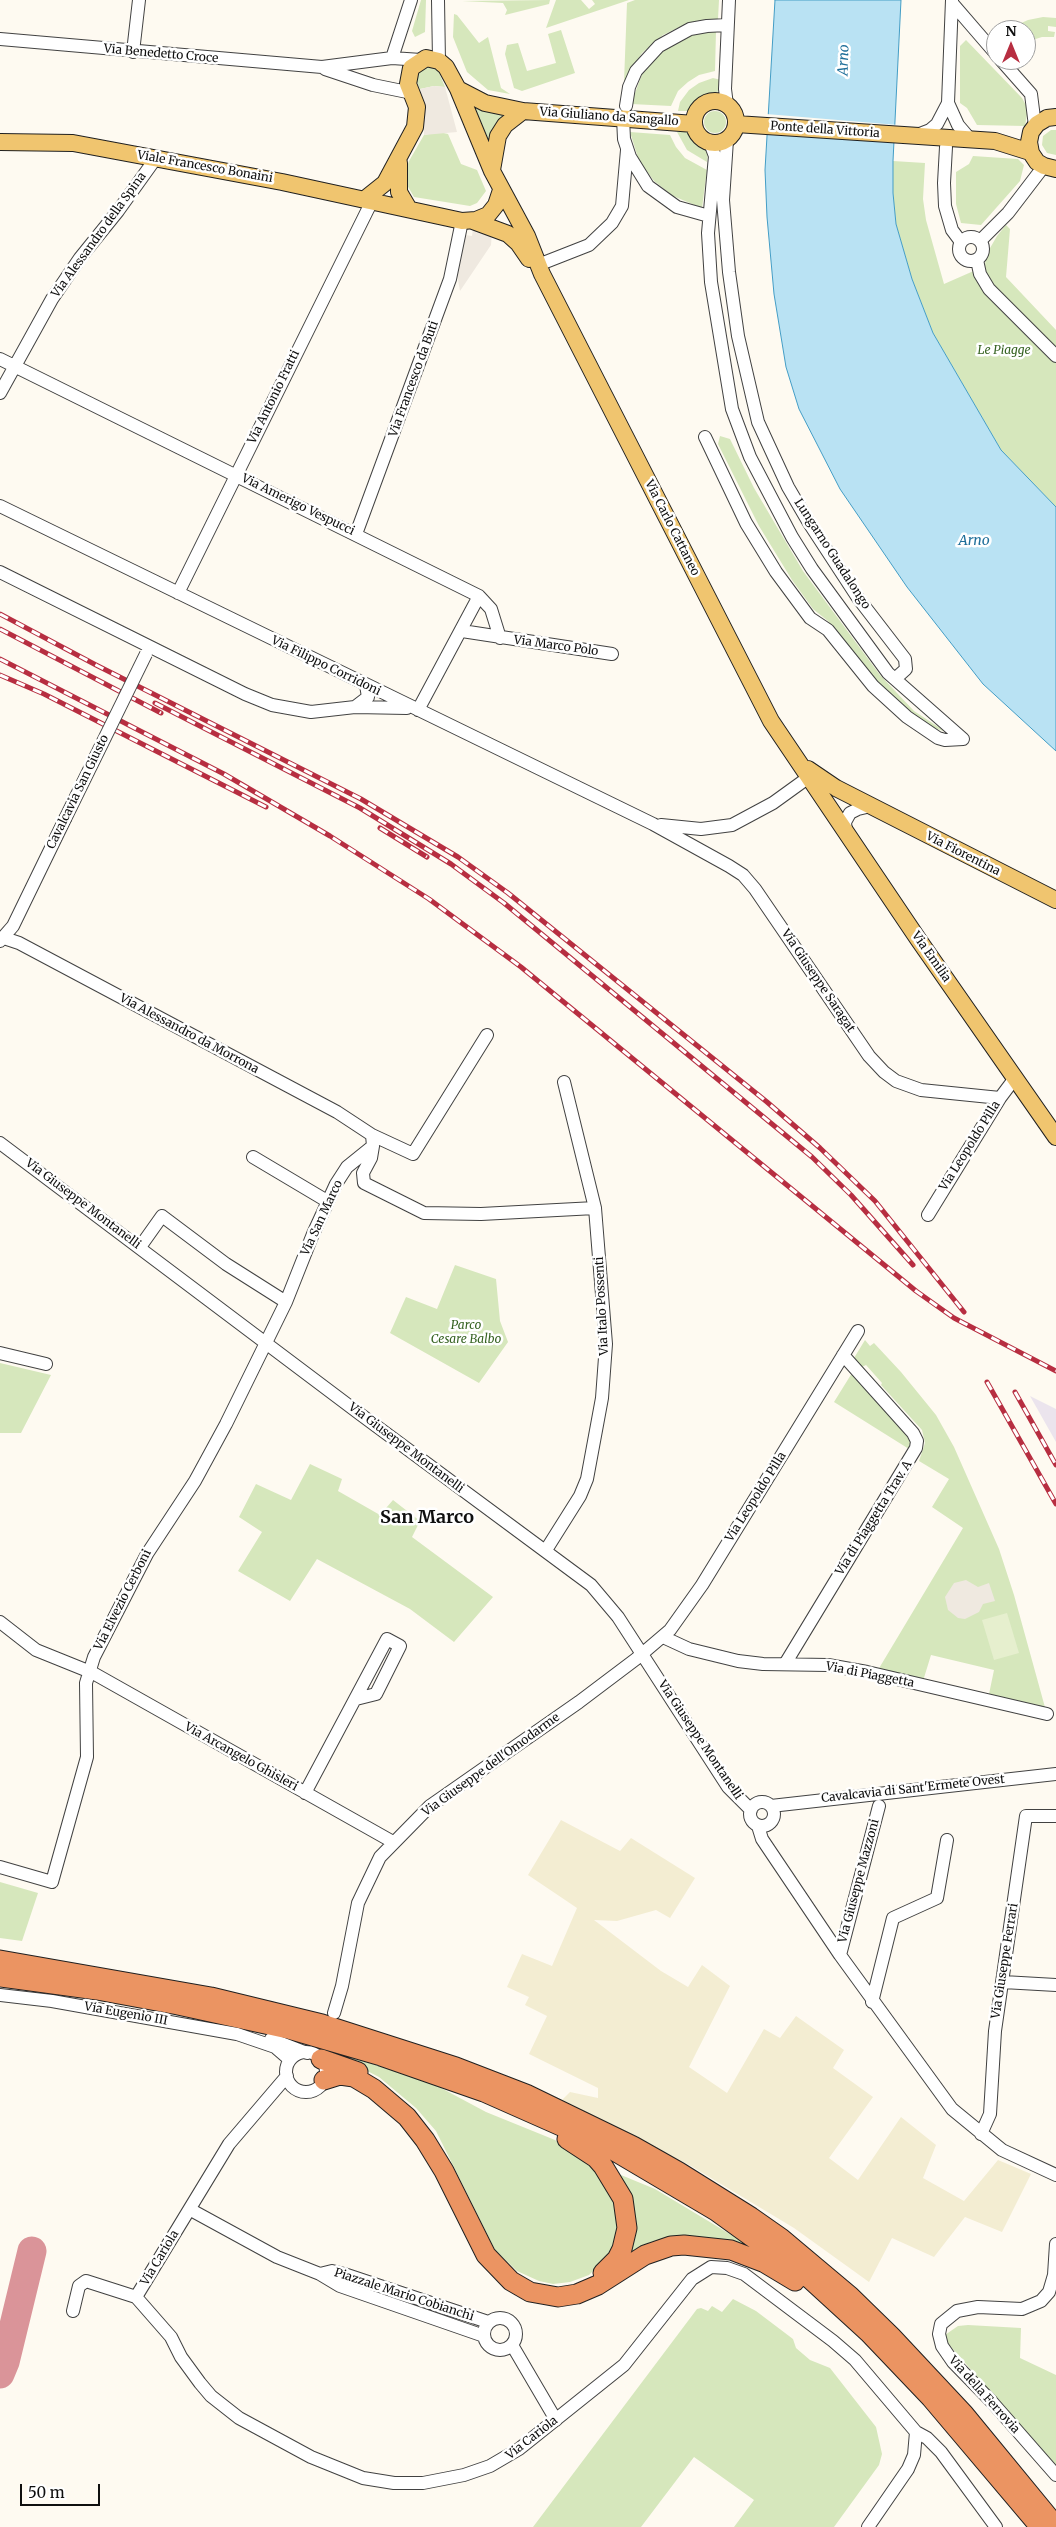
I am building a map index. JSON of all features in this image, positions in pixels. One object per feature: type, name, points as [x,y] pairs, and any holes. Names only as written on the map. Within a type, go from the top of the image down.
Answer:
[{"type":"highway","points":[[0,1960],[211,1997],[322,2024],[606,2146],[716,2211],[810,2279],[860,2325],[931,2398],[1040,2527]]},
{"type":"highway","points":[[0,1977],[97,1990],[197,2009],[382,2049],[526,2094],[590,2124],[679,2172],[781,2238],[856,2302],[909,2354],[964,2414],[1056,2526]]},
{"type":"highway","points":[[314,2056],[347,2067],[366,2076],[411,2112],[442,2154],[491,2252],[512,2274],[530,2284],[558,2291],[575,2288],[593,2280],[608,2269],[622,2249],[627,2228],[619,2191],[603,2166],[579,2146],[484,2092]]},
{"type":"highway","points":[[324,2080],[340,2075],[354,2077],[374,2089],[407,2117],[425,2140],[444,2171],[486,2255],[511,2281],[530,2292],[548,2296],[572,2296],[589,2290],[632,2261],[660,2249],[684,2245],[715,2246],[765,2263],[796,2282],[818,2300],[860,2325]]},
{"type":"main road","points":[[368,200],[385,183],[417,120],[417,103],[412,93],[408,75],[413,65],[421,60],[433,59],[440,61]]},
{"type":"main road","name":"Via Carlo Cattaneo","points":[[440,61],[446,67],[458,89],[492,171],[527,236],[540,270],[771,721],[807,772]]},
{"type":"main road","name":"Via Giuliano da Sangallo","points":[[458,89],[485,103],[523,111],[624,112],[694,124]]},
{"type":"main road","points":[[718,102],[727,105],[743,125],[727,140],[720,143],[710,143],[699,136],[694,124],[696,114],[704,105],[718,102]]},
{"type":"main road","name":"Via Giuliano da Sangallo","points":[[492,171],[498,136],[505,125],[523,111]]},
{"type":"main road","points":[[995,141],[1033,130],[1044,119],[1056,117]]},
{"type":"main road","name":"Ponte della Vittoria","points":[[743,125],[995,141]]},
{"type":"main road","points":[[1033,130],[1030,152],[1034,159],[1050,168]]},
{"type":"main road","points":[[995,141],[1030,152]]},
{"type":"main road","name":"Viale Francesco Bonaini","points":[[0,142],[64,142],[156,158],[467,221]]},
{"type":"main road","points":[[399,158],[399,192],[409,209]]},
{"type":"main road","points":[[467,221],[492,212],[501,190]]},
{"type":"main road","name":"Via Carlo Cattaneo","points":[[467,221],[508,234],[540,270]]},
{"type":"main road","name":"Via Fiorentina","points":[[807,772],[1056,900]]},
{"type":"main road","name":"Via Emilia","points":[[807,772],[846,832],[1056,1137]]},
{"type":"street","points":[[133,52],[139,0]]},
{"type":"street","points":[[392,58],[411,0]]},
{"type":"street","points":[[438,0],[440,61]]},
{"type":"street","points":[[727,105],[725,88],[729,0]]},
{"type":"street","points":[[952,2],[974,32],[986,44]]},
{"type":"street","points":[[914,136],[933,128],[948,103],[952,2]]},
{"type":"street","points":[[540,270],[589,245],[612,223],[622,206],[627,150],[624,112],[632,79],[647,57],[659,46],[690,29],[727,25]]},
{"type":"street","points":[[950,43],[960,32],[974,32]]},
{"type":"street","name":"Via Benedetto Croce","points":[[0,39],[322,67],[392,58],[421,60]]},
{"type":"street","name":"Via Benedetto Croce","points":[[322,67],[373,85],[412,93]]},
{"type":"street","points":[[1010,70],[1032,94],[1033,130]]},
{"type":"street","points":[[948,103],[958,125],[970,140]]},
{"type":"street","name":"Lungarno Guadalongo","points":[[727,140],[723,200],[726,234],[738,336],[758,422],[788,487],[815,532],[858,598],[905,659],[906,669],[896,678]]},
{"type":"street","name":"Lungarno Guadalongo","points":[[705,437],[746,522],[776,572],[810,618],[828,630],[864,675],[893,706],[926,730],[945,740],[963,739],[906,690],[896,678],[888,673],[812,569],[776,508],[750,457],[738,426],[720,339],[711,282],[708,233],[715,156],[710,143]]},
{"type":"street","points":[[946,147],[944,184],[946,213],[952,230],[961,242]]},
{"type":"street","points":[[627,150],[637,172],[654,192],[677,207],[710,216]]},
{"type":"street","name":"Via Alessandro della Spina","points":[[0,392],[52,299],[80,258],[118,211],[156,158]]},
{"type":"street","points":[[980,241],[1050,168]]},
{"type":"street","name":"Via Antonio Fratti","points":[[178,593],[237,475],[368,200]]},
{"type":"street","name":"Via Francesco da Buti","points":[[356,534],[448,285],[467,221]]},
{"type":"street","points":[[708,233],[726,234]]},
{"type":"street","points":[[977,260],[967,261],[961,256],[959,249],[961,242],[970,237],[980,241]]},
{"type":"street","points":[[980,241],[983,251],[977,260],[980,274],[989,289],[1056,356]]},
{"type":"street","points":[[720,339],[738,336]]},
{"type":"street","name":"Via Amerigo Vespucci","points":[[0,359],[479,596]]},
{"type":"street","points":[[738,426],[758,422]]},
{"type":"street","name":"Via Filippo Corridoni","points":[[0,506],[653,824]]},
{"type":"street","points":[[0,572],[148,650],[272,706],[311,712],[355,707],[416,709],[462,631],[479,596]]},
{"type":"street","name":"Via Marco Polo","points":[[479,596],[491,609],[500,638]]},
{"type":"street","name":"Via Marco Polo","points":[[462,631],[612,654]]},
{"type":"street","name":"Cavalcavia San Giusto","points":[[1,939],[21,911],[148,650]]},
{"type":"street","points":[[355,707],[368,697],[366,685]]},
{"type":"street","points":[[653,824],[692,828],[725,827],[747,818],[807,772]]},
{"type":"street","points":[[846,832],[845,822],[850,813],[871,806]]},
{"type":"street","name":"Via Giuseppe Saragat","points":[[653,824],[729,866],[748,880],[861,1046],[884,1072],[896,1080],[921,1090],[1000,1098]]},
{"type":"street","name":"Via Alessandro da Morrona","points":[[1,939],[337,1112],[372,1140]]},
{"type":"street","points":[[487,1035],[414,1154],[372,1140],[371,1158],[363,1174],[364,1183],[431,1215],[595,1208]]},
{"type":"street","name":"Via Leopoldo Pilla","points":[[928,1215],[1000,1098],[1015,1078]]},
{"type":"street","name":"Via Italo Possenti","points":[[546,1550],[584,1487],[597,1434],[606,1344],[595,1208],[564,1082]]},
{"type":"street","name":"Via San Marco","points":[[266,1343],[286,1302],[327,1201],[347,1167],[372,1140]]},
{"type":"street","name":"Via Giuseppe Montanelli","points":[[0,1142],[140,1246],[367,1420],[546,1550],[599,1592],[728,1786],[751,1810]]},
{"type":"street","points":[[252,1157],[327,1201]]},
{"type":"street","points":[[140,1246],[162,1216],[234,1269],[286,1302]]},
{"type":"street","name":"Via Leopoldo Pilla","points":[[642,1654],[663,1637],[702,1585],[858,1330]]},
{"type":"street","name":"Via Elvezio Cerboni","points":[[0,1867],[52,1882],[87,1756],[86,1698],[89,1671],[122,1599],[161,1530],[195,1481],[266,1343]]},
{"type":"street","points":[[0,1353],[46,1364]]},
{"type":"street","name":"Via di Piaggetta Trav. A","points":[[785,1664],[916,1448],[913,1433],[843,1355]]},
{"type":"street","name":"Via Arcangelo Ghisleri","points":[[0,1622],[36,1650],[89,1671],[392,1842]]},
{"type":"street","name":"Via di Piaggetta","points":[[663,1637],[689,1649],[738,1660],[828,1666],[867,1672],[1047,1714]]},
{"type":"street","name":"Via Giuseppe dell'Omodarme","points":[[334,2013],[342,1986],[358,1902],[375,1866],[392,1842],[430,1806],[523,1742],[642,1654]]},
{"type":"street","points":[[305,1793],[356,1699]]},
{"type":"street","name":"Cavalcavia di Sant'Ermete Ovest","points":[[771,1806],[1056,1774]]},
{"type":"street","points":[[758,1826],[766,1826],[771,1822],[773,1814],[771,1806],[760,1803],[751,1810],[751,1818],[758,1826],[762,1839],[872,2002],[952,2109],[980,2134],[1010,2154],[1056,2175]]},
{"type":"street","name":"Via Giuseppe Mazzoni","points":[[840,1955],[879,1806]]},
{"type":"street","name":"Via Giuseppe Ferrari","points":[[980,2134],[990,2114],[994,2037],[1026,1816],[1056,1816]]},
{"type":"street","points":[[872,2002],[893,1918],[938,1898],[947,1840]]},
{"type":"street","points":[[1003,1982],[1056,1985]]},
{"type":"street","name":"Via Eugenio III","points":[[0,1995],[52,2001],[275,2040],[314,2056]]},
{"type":"street","name":"Via Eugenio III","points":[[251,2037],[282,2050],[290,2060]]},
{"type":"street","points":[[299,2054],[314,2056],[325,2069],[324,2080],[319,2086],[309,2092],[298,2090],[289,2080],[290,2060],[299,2054]]},
{"type":"street","name":"Via Cariola","points":[[289,2080],[268,2099],[229,2144],[191,2210],[136,2297],[171,2337],[191,2373],[226,2409],[298,2451],[363,2478],[394,2483],[423,2483],[464,2475],[502,2461],[624,2365],[692,2278],[705,2270],[718,2267],[744,2274],[833,2340],[855,2360],[916,2432]]},
{"type":"street","name":"Piazzale Mario Cobianchi","points":[[191,2210],[277,2257],[320,2274],[340,2286],[484,2336]]},
{"type":"street","name":"Via della Ferrovia","points":[[1056,2244],[1054,2275],[1049,2292],[1042,2301],[1022,2309],[978,2307],[956,2311],[941,2324],[939,2334],[942,2346],[953,2362],[992,2402],[1056,2475]]},
{"type":"street","name":"Piazzale Mario Cobianchi","points":[[320,2274],[332,2271],[344,2274],[488,2322]]},
{"type":"street","points":[[73,2311],[79,2286],[86,2281],[136,2297]]},
{"type":"street","points":[[501,2317],[511,2322],[516,2332],[512,2345],[506,2349],[495,2350],[488,2346],[484,2336],[488,2322],[501,2317]]},
{"type":"street","points":[[512,2345],[556,2420]]},
{"type":"street","points":[[868,2527],[908,2469],[914,2455],[916,2432],[926,2438],[941,2452],[996,2527]]},
{"type":"shaded area","points":[[434,86],[445,87],[457,132],[424,135],[424,109],[420,89]]},
{"type":"shaded area","points":[[473,229],[492,232],[491,245],[460,291],[457,274],[465,235],[472,236]]},
{"type":"shaded area","points":[[1030,1396],[1056,1409],[1056,1442]]},
{"type":"shaded area","points":[[966,1580],[978,1587],[989,1583],[995,1601],[983,1604],[979,1612],[965,1619],[958,1618],[948,1610],[945,1597],[954,1583]]},
{"type":"shaded area","points":[[561,1820],[620,1851],[631,1838],[695,1878],[670,1918],[656,1910],[617,1921],[594,1920],[661,1971],[688,1987],[702,1965],[730,1986],[689,2067],[727,2093],[764,2029],[780,2038],[796,2016],[844,2050],[833,2068],[873,2097],[829,2158],[858,2180],[901,2117],[936,2145],[923,2178],[964,2201],[998,2160],[1031,2174],[1002,2232],[965,2217],[934,2257],[892,2238],[869,2282],[794,2228],[691,2166],[562,2100],[570,2092],[598,2098],[598,2088],[529,2054],[547,2016],[525,2005],[529,1997],[507,1987],[522,1954],[552,1966],[577,1908],[528,1875]]},
{"type":"green space","points":[[421,0],[426,0],[425,32],[415,37],[412,31]]},
{"type":"green space","points":[[550,0],[549,4],[505,15],[507,10],[503,3],[462,1]]},
{"type":"green space","points":[[556,0],[581,0],[589,9],[595,4],[592,0],[629,0],[546,28]]},
{"type":"green space","points":[[635,0],[719,0],[718,19],[688,23],[663,35],[642,53],[624,82],[627,3]]},
{"type":"green space","points":[[454,14],[457,15],[479,43],[488,37],[501,88],[510,94],[488,90],[467,72],[453,37]]},
{"type":"green space","points":[[1043,17],[1056,18],[1056,27],[1048,26],[1048,31],[1055,32],[1054,37],[1036,39],[1036,20],[1028,20]]},
{"type":"green space","points":[[561,30],[575,73],[522,91],[514,88],[505,54],[507,45],[518,43],[527,71],[556,63],[548,34]]},
{"type":"green space","points":[[716,31],[715,71],[699,75],[688,82],[678,91],[671,106],[631,104],[642,74],[663,51],[692,35]]},
{"type":"green space","points":[[966,40],[986,61],[986,70],[995,70],[1022,98],[1028,109],[1025,126],[977,125],[967,108],[960,103],[960,46]]},
{"type":"green space","points":[[429,65],[438,70],[445,87],[434,86],[420,89],[416,80],[418,71]]},
{"type":"green space","points":[[713,78],[721,80],[720,91],[702,96],[694,104],[691,111],[678,111],[680,102],[689,90],[699,83]]},
{"type":"green space","points":[[474,107],[512,113],[489,144]]},
{"type":"green space","points":[[715,111],[725,118],[726,122],[719,132],[715,133],[705,126],[704,122],[711,112]]},
{"type":"green space","points":[[1051,130],[1056,130],[1056,155],[1047,153],[1042,145],[1043,136]]},
{"type":"green space","points":[[439,132],[448,134],[461,164],[477,170],[486,191],[477,203],[470,206],[414,197],[407,185],[406,170],[409,161],[424,135]]},
{"type":"green space","points":[[630,132],[670,135],[676,147],[685,158],[707,170],[702,208],[673,196],[654,181],[639,161]]},
{"type":"green space","points":[[677,132],[689,132],[696,142],[708,150],[707,162],[687,150]]},
{"type":"green space","points":[[973,156],[1018,159],[1024,165],[1020,181],[981,225],[961,223],[956,204],[956,172],[969,164]]},
{"type":"green space","name":"Le Piagge","points":[[893,161],[925,163],[923,199],[926,220],[944,284],[985,266],[986,255],[997,236],[1006,225],[1010,229],[1006,277],[1056,330],[1056,507],[1001,450],[933,333],[912,279],[896,224],[893,193]]},
{"type":"green space","points":[[720,436],[730,439],[754,488],[803,571],[880,675],[914,711],[946,732],[929,726],[884,694],[828,621],[813,609],[792,580],[759,526],[718,444]]},
{"type":"green space","name":"Parco Cesare Balbo","points":[[455,1265],[496,1279],[500,1321],[508,1342],[479,1383],[390,1333],[406,1297],[437,1309]]},
{"type":"green space","points":[[865,1340],[870,1346],[874,1343],[901,1372],[936,1415],[954,1447],[999,1549],[1014,1595],[1046,1711],[988,1699],[994,1670],[931,1655],[923,1681],[878,1670],[963,1528],[932,1507],[949,1479],[919,1461],[925,1443],[922,1430],[881,1385],[882,1383],[866,1365],[862,1367],[854,1358]]},
{"type":"green space","points":[[0,1363],[51,1375],[21,1433],[0,1433]]},
{"type":"green space","points":[[852,1373],[908,1434],[909,1449],[834,1402]]},
{"type":"green space","points":[[310,1464],[342,1479],[338,1491],[380,1515],[393,1500],[420,1521],[412,1537],[493,1597],[454,1642],[410,1609],[317,1559],[290,1601],[238,1571],[262,1532],[239,1517],[256,1484],[291,1500]]},
{"type":"green space","points":[[1007,1613],[1019,1653],[994,1660],[982,1620]]},
{"type":"green space","points":[[0,1882],[38,1893],[22,1941],[0,1938]]},
{"type":"green space","points":[[326,2050],[428,2081],[486,2112],[555,2140],[579,2157],[597,2171],[612,2192],[618,2225],[615,2243],[610,2254],[589,2275],[570,2282],[553,2284],[539,2281],[517,2271],[495,2250],[436,2131],[416,2108],[379,2077]]},
{"type":"green space","points":[[621,2175],[655,2189],[758,2251],[700,2237],[672,2237],[650,2242],[629,2256]]},
{"type":"green space","points":[[733,2299],[756,2311],[793,2339],[796,2348],[810,2360],[830,2368],[876,2427],[882,2454],[879,2465],[834,2527],[734,2527],[754,2500],[694,2457],[641,2527],[533,2527],[697,2309],[701,2308],[708,2311],[712,2306],[722,2312]]},
{"type":"green space","points":[[958,2326],[1021,2328],[1020,2358],[1056,2375],[1056,2465],[942,2337]]},
{"type":"water","name":"Arno","points":[[775,0],[901,0],[893,161],[893,193],[896,224],[912,279],[933,333],[1001,450],[1056,507],[1056,751],[983,684],[907,587],[840,489],[799,409],[786,367],[774,294],[767,217],[765,170]]},
{"type":"pier","points":[[766,114],[898,125],[897,142],[765,134]]},
{"type":"taxiway","points":[[0,2374],[5,2362],[32,2251]]},
{"type":"railway","points":[[0,614],[96,665],[361,799],[458,857],[508,893],[767,1102],[820,1148],[875,1201],[964,1312]]},
{"type":"railway","points":[[0,629],[161,713]]},
{"type":"railway","points":[[0,659],[224,774],[330,836],[429,899],[521,967],[916,1291],[954,1318],[1056,1371]]},
{"type":"railway","points":[[0,675],[44,694],[266,807]]},
{"type":"railway","points":[[155,703],[360,808],[451,864],[504,903],[812,1157],[851,1195],[913,1265]]},
{"type":"railway","points":[[380,828],[427,857]]},
{"type":"railway","points":[[987,1382],[1056,1504]]},
{"type":"railway","points":[[1015,1392],[1056,1465]]},
{"type":"district","name":"San Marco","points":[[427,1518]]}]
